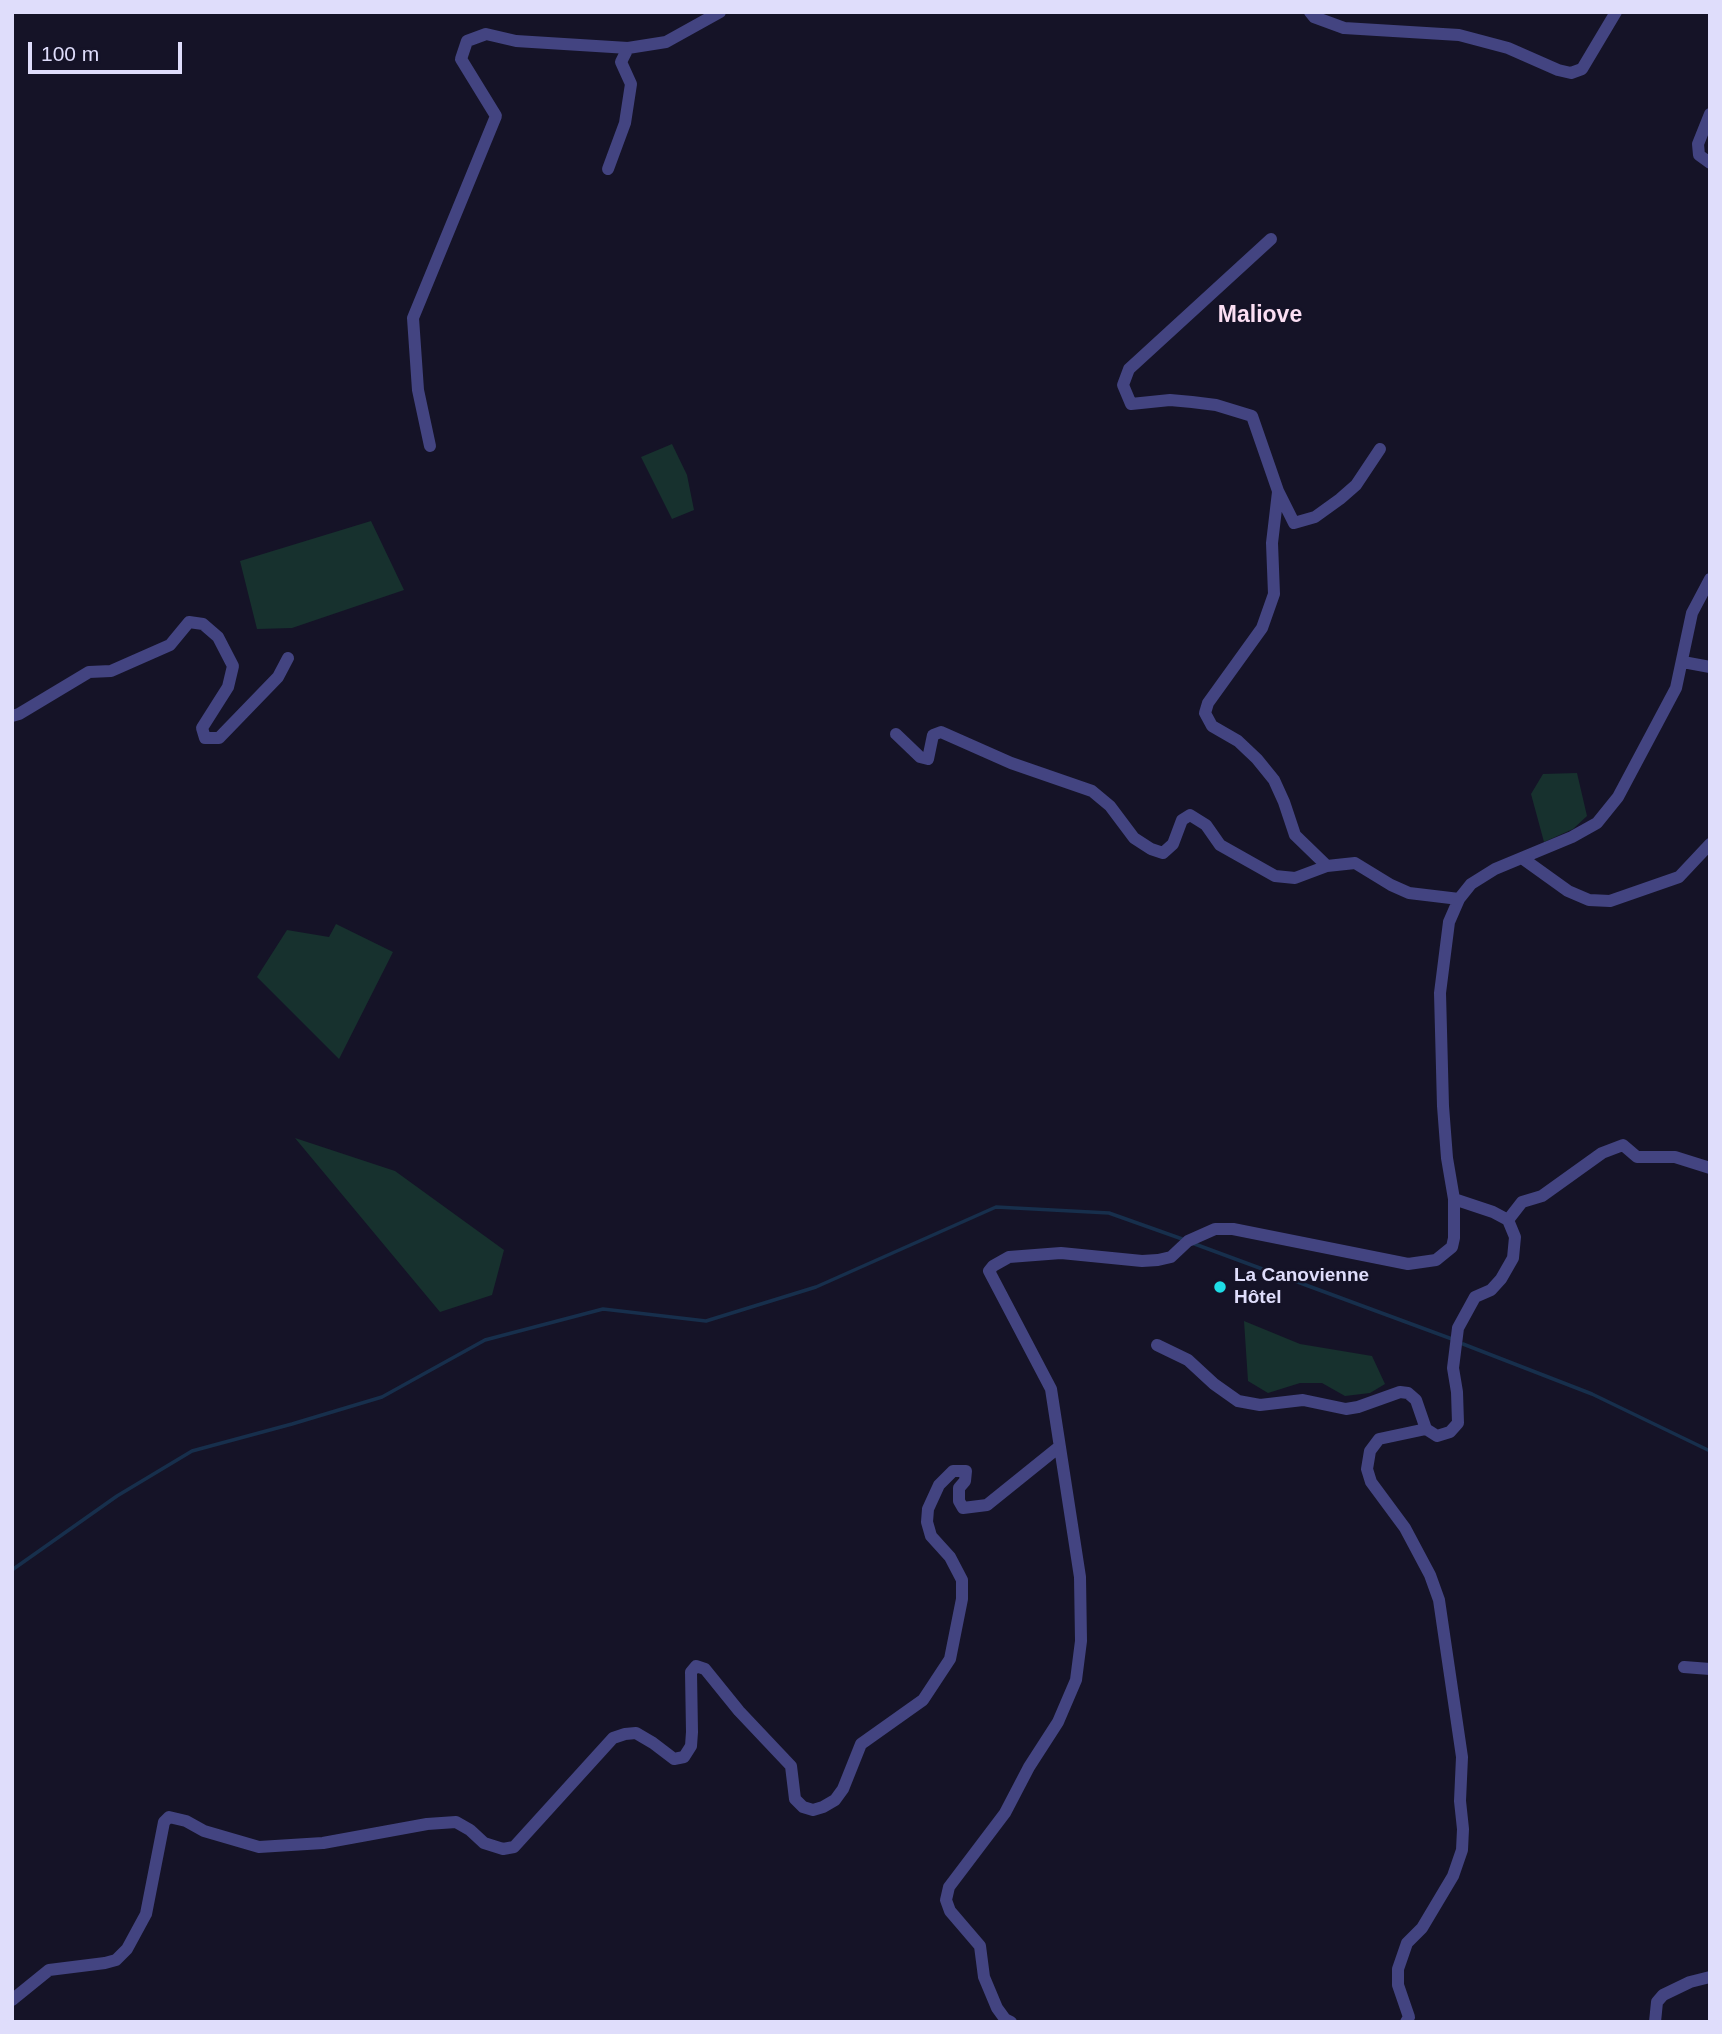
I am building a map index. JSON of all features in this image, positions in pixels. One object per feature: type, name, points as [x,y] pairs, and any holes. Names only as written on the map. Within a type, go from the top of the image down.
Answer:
[{"type":"street","points":[[430,446],[418,390],[413,318],[495,116],[461,59],[467,41],[486,34],[516,41],[628,48],[666,42],[720,12]]},
{"type":"street","points":[[1310,12],[1314,17],[1344,28],[1459,36],[1508,48],[1571,73],[1582,69],[1616,12]]},
{"type":"street","points":[[608,169],[625,123],[631,84],[621,62],[628,48]]},
{"type":"street","points":[[1710,114],[1698,144],[1699,155],[1710,163]]},
{"type":"street","points":[[1271,239],[1129,369],[1123,385],[1130,404],[1170,400],[1192,402],[1216,405],[1252,416],[1278,491],[1294,523],[1315,517],[1356,485],[1380,449]]},
{"type":"street","points":[[1278,491],[1272,543],[1274,594],[1262,628],[1208,703],[1205,713],[1212,726],[1238,741],[1274,780],[1295,835],[1327,866]]},
{"type":"street","points":[[1011,2022],[1005,2019],[984,1976],[980,1946],[950,1911],[946,1900],[949,1887],[1005,1813],[1029,1767],[1058,1722],[1076,1680],[1081,1641],[1080,1577],[1051,1389],[989,1271],[1009,1256],[1061,1253],[1158,1261],[1171,1257],[1188,1241],[1215,1229],[1233,1229],[1408,1264],[1436,1260],[1452,1247],[1454,1199],[1447,1158],[1443,1106],[1440,992],[1449,922],[1459,899],[1472,884],[1495,869],[1572,837],[1597,823],[1618,797],[1676,688],[1692,613],[1710,579]]},
{"type":"street","points":[[12,716],[89,672],[111,671],[170,645],[189,622],[203,624],[218,637],[233,666],[228,687],[201,728],[205,738],[219,738],[278,677],[288,658]]},
{"type":"street","points":[[1683,662],[1710,667]]},
{"type":"street","points":[[896,734],[920,757],[928,759],[933,735],[941,732],[1011,763],[1092,791],[1110,806],[1134,838],[1163,853],[1172,844],[1182,820],[1190,815],[1206,825],[1220,845],[1275,876],[1295,878],[1327,866],[1355,863],[1409,892],[1459,899]]},
{"type":"street","points":[[1522,858],[1568,891],[1589,900],[1610,901],[1679,877],[1710,844]]},
{"type":"street","points":[[1508,1220],[1522,1202],[1542,1196],[1602,1153],[1623,1145],[1637,1157],[1675,1157],[1710,1168]]},
{"type":"street","points":[[1157,1345],[1188,1360],[1238,1401],[1260,1405],[1303,1400],[1346,1409],[1400,1392],[1408,1393],[1416,1400],[1426,1429],[1437,1436],[1450,1432],[1458,1423],[1453,1368],[1458,1328],[1475,1297],[1491,1290],[1501,1279],[1513,1258],[1515,1237],[1508,1220],[1454,1199]]},
{"type":"street","points":[[1406,2022],[1409,2017],[1398,1985],[1398,1969],[1407,1943],[1422,1928],[1453,1876],[1462,1850],[1462,1757],[1439,1600],[1418,1551],[1405,1528],[1371,1482],[1367,1469],[1370,1451],[1379,1439],[1426,1429]]},
{"type":"street","points":[[12,2000],[49,1970],[105,1963],[116,1959],[127,1949],[146,1914],[164,1822],[169,1817],[204,1831],[259,1847],[323,1843],[428,1824],[456,1822],[470,1829],[484,1843],[503,1849],[514,1847],[613,1738],[636,1733],[653,1742],[674,1759],[684,1758],[691,1746],[691,1672],[696,1666],[705,1670],[791,1766],[795,1799],[803,1807],[813,1810],[823,1807],[835,1800],[843,1789],[860,1744],[923,1700],[950,1660],[961,1607],[962,1580],[950,1557],[930,1536],[928,1509],[939,1485],[953,1471],[966,1471],[965,1481],[959,1488],[959,1501],[963,1508],[987,1506],[1059,1447]]},
{"type":"street","points":[[1684,1667],[1710,1669]]},
{"type":"street","points":[[1656,2022],[1657,2002],[1663,1996],[1690,1982],[1710,1977]]},
{"type":"green space","points":[[672,444],[687,475],[694,510],[672,519],[641,457]]},
{"type":"green space","points":[[371,521],[404,590],[292,628],[257,629],[240,561]]},
{"type":"green space","points":[[1577,773],[1587,816],[1573,829],[1544,842],[1531,794],[1543,774]]},
{"type":"green space","points":[[336,924],[393,952],[339,1059],[257,977],[287,930],[329,937]]},
{"type":"green space","points":[[295,1138],[395,1171],[504,1250],[492,1295],[440,1312]]},
{"type":"green space","points":[[1244,1321],[1300,1344],[1372,1356],[1385,1384],[1370,1393],[1345,1396],[1322,1383],[1300,1383],[1268,1393],[1248,1381]]},
{"type":"waterway","points":[[12,1570],[117,1496],[192,1451],[382,1397],[485,1340],[603,1309],[706,1321],[816,1287],[996,1207],[1109,1213],[1185,1240]]},
{"type":"waterway","points":[[1192,1243],[1452,1339]]},
{"type":"waterway","points":[[1463,1344],[1592,1394],[1710,1451]]},
{"type":"place","name":"La Canovienne Hôtel","points":[[1220,1287]]},
{"type":"district","name":"Maliove","points":[[1260,316]]}]
